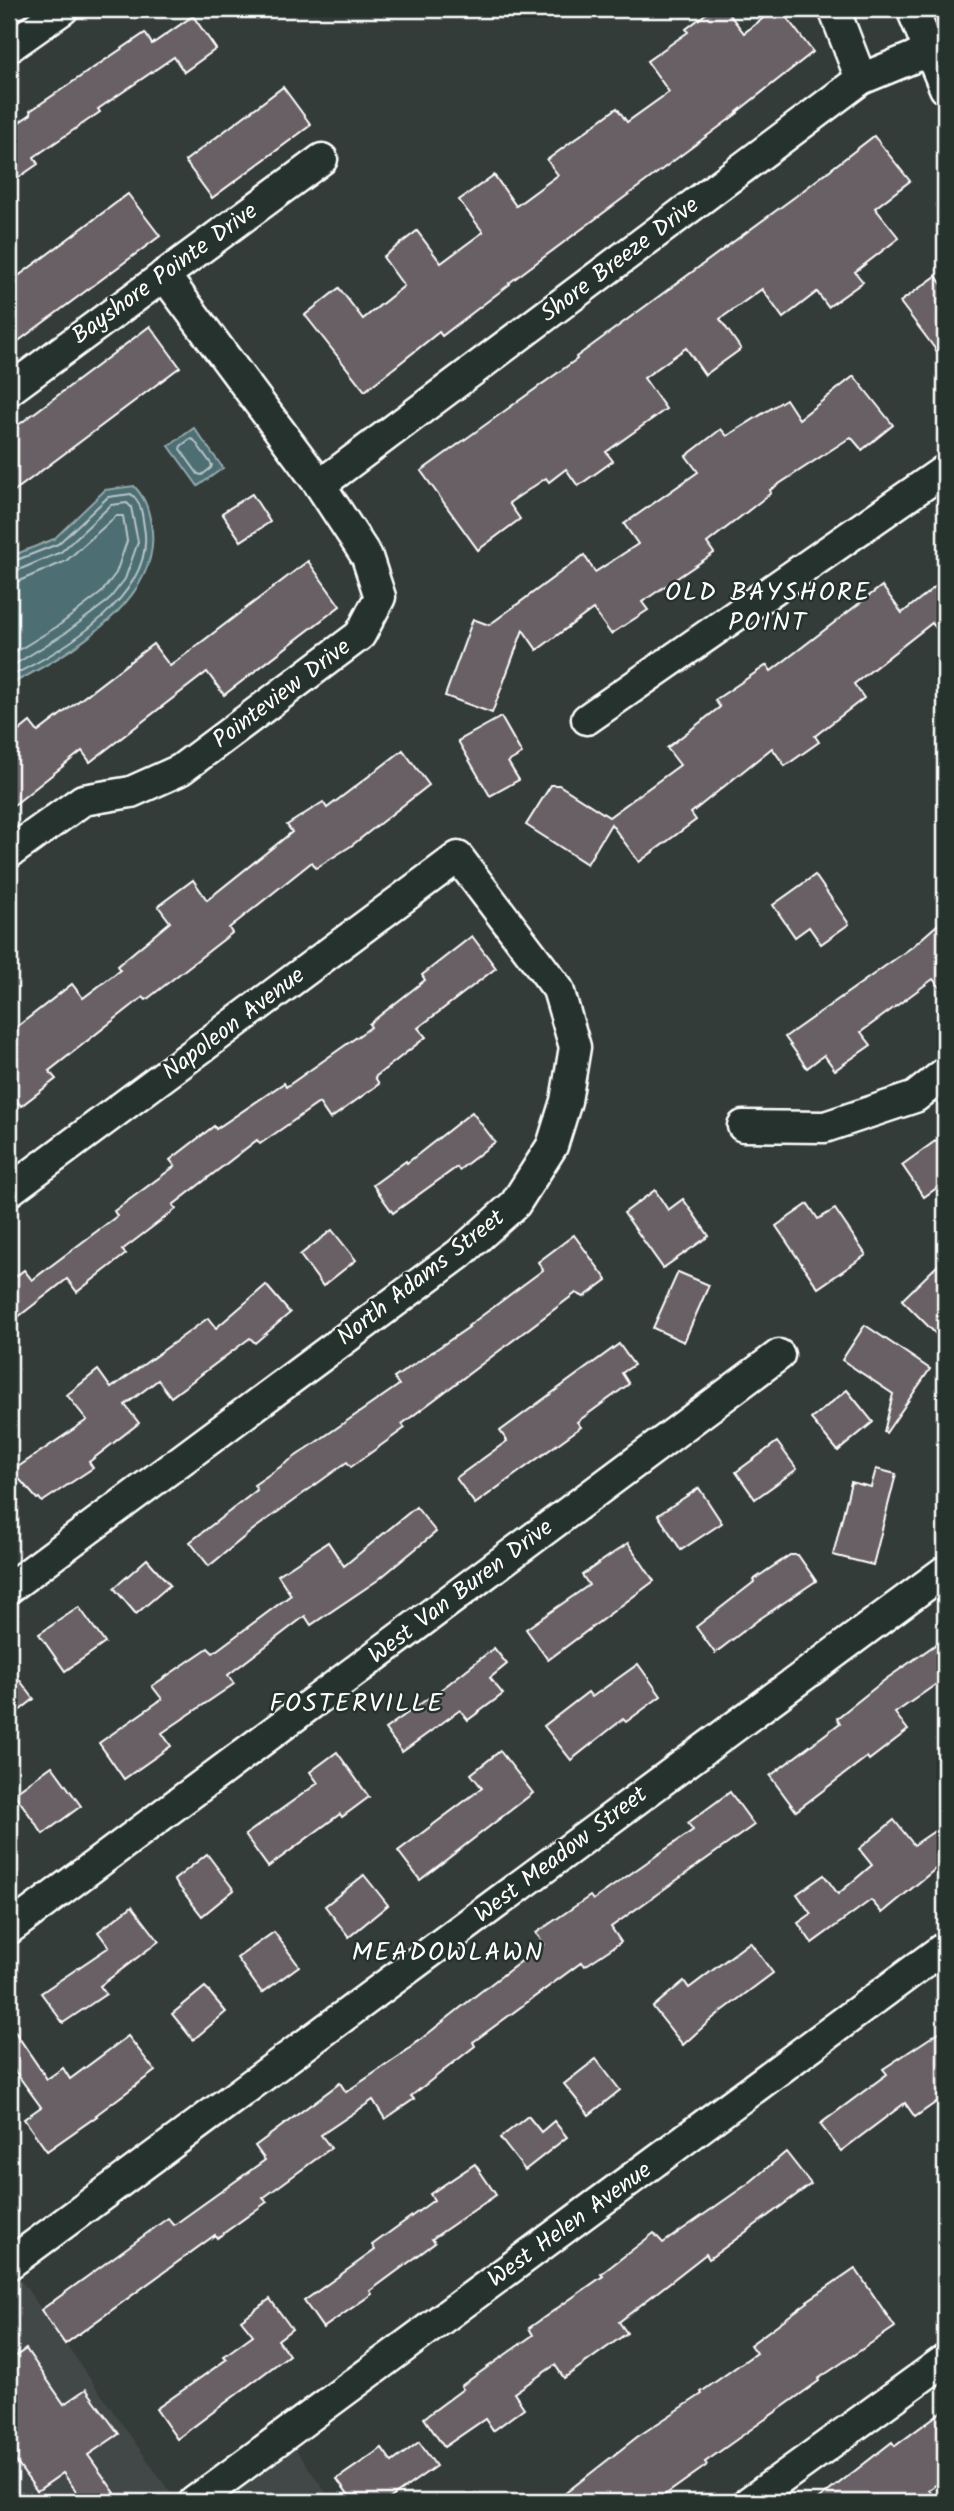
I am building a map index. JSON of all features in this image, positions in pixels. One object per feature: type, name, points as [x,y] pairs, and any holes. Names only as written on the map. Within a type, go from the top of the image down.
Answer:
[{"type":"street","points":[[9,47],[62,9]]},
{"type":"street","points":[[834,9],[861,79]]},
{"type":"street","points":[[912,9],[945,88]]},
{"type":"street","name":"Shore Breeze Drive","points":[[320,485],[861,79],[929,51]]},
{"type":"street","name":"Bayshore Pointe Drive","points":[[9,390],[322,159]]},
{"type":"street","name":"Pointeview Drive","points":[[9,853],[83,800],[131,792],[180,770],[360,635],[380,597],[367,557],[320,485],[164,275]]},
{"type":"street","points":[[587,719],[945,470]]},
{"type":"street","name":"Napoleon Avenue","points":[[9,1191],[458,857]]},
{"type":"street","name":"North Adams Street","points":[[9,1588],[459,1254],[515,1204],[552,1146],[566,1101],[575,1047],[558,989],[458,857]]},
{"type":"street","points":[[743,1126],[825,1127],[915,1097],[945,1073]]},
{"type":"street","name":"West Van Buren Drive","points":[[9,1929],[779,1355]]},
{"type":"street","name":"West Meadow Street","points":[[9,2264],[945,1571]]},
{"type":"street","name":"West Helen Avenue","points":[[194,2502],[945,1947]]},
{"type":"street","points":[[749,2502],[945,2360]]},
{"type":"shaded area","points":[[18,2276],[174,2498],[168,2502],[9,2502],[9,2283]]},
{"type":"shaded area","points":[[294,2447],[333,2502],[219,2502]]},
{"type":"water","points":[[194,428],[223,468],[198,486],[169,446]]},
{"type":"water","points":[[134,486],[146,503],[151,524],[151,551],[143,577],[128,600],[107,622],[58,658],[9,685],[9,557],[54,539],[105,490]]},
{"type":"building","points":[[712,9],[725,9],[744,33],[775,9],[780,9],[813,52],[738,113],[442,336],[439,332],[365,391],[305,315],[339,288],[363,319],[404,286],[383,257],[417,231],[441,263],[483,232],[459,200],[494,175],[516,206],[558,175],[547,160],[617,108],[627,122],[669,92],[647,61],[688,32],[686,29]]},
{"type":"building","points":[[193,16],[216,49],[184,72],[174,57],[34,157],[38,164],[9,184],[9,129],[31,114],[30,111],[145,33],[152,44]]},
{"type":"building","points":[[283,87],[311,125],[212,198],[185,161]]},
{"type":"building","points":[[874,136],[910,181],[875,208],[899,238],[855,272],[863,282],[828,307],[817,292],[783,318],[762,289],[720,319],[741,349],[705,375],[686,348],[644,378],[666,409],[606,452],[613,461],[578,486],[566,469],[549,482],[546,478],[509,503],[520,519],[478,550],[421,471],[577,359],[576,357]]},
{"type":"building","points":[[128,194],[160,236],[9,348],[9,283]]},
{"type":"building","points":[[936,276],[945,289],[945,362],[900,302]]},
{"type":"building","points":[[150,326],[180,367],[9,495],[9,432]]},
{"type":"building","points":[[854,376],[893,425],[862,450],[851,437],[770,490],[771,493],[707,543],[714,553],[642,602],[648,610],[611,634],[593,609],[537,650],[523,630],[492,713],[445,696],[473,619],[489,625],[584,555],[595,572],[638,544],[624,524],[698,472],[686,456],[721,429],[727,436],[786,399],[799,419]]},
{"type":"building","points":[[252,494],[270,522],[241,541],[222,513]]},
{"type":"building","points":[[308,561],[340,606],[224,695],[207,672],[90,762],[82,751],[9,809],[9,739],[30,722],[38,732],[153,644],[170,666]]},
{"type":"building","points":[[945,579],[945,639],[932,623],[854,684],[864,698],[815,736],[819,742],[785,766],[772,748],[691,813],[696,820],[639,862],[611,824],[587,864],[526,825],[551,785],[559,785],[609,817],[680,765],[667,748],[720,707],[715,700],[767,665],[771,671],[882,586],[902,613]]},
{"type":"building","points":[[501,717],[522,754],[508,762],[519,780],[490,796],[458,741]]},
{"type":"building","points":[[403,750],[429,785],[351,846],[316,868],[312,862],[229,928],[232,933],[146,1000],[143,997],[49,1071],[56,1079],[21,1106],[9,1090],[9,1033],[72,984],[83,998],[120,970],[117,966],[170,922],[158,906],[193,880],[207,900],[292,832],[287,825],[323,802],[327,808]]},
{"type":"building","points":[[815,875],[849,924],[821,944],[809,927],[795,937],[773,905]]},
{"type":"building","points":[[945,918],[945,993],[933,979],[861,1032],[871,1045],[835,1070],[824,1055],[807,1068],[785,1037],[912,947]]},
{"type":"building","points":[[472,936],[496,968],[418,1028],[426,1037],[375,1077],[379,1084],[330,1119],[319,1103],[260,1144],[257,1140],[173,1205],[176,1209],[122,1250],[126,1254],[77,1292],[67,1279],[9,1324],[9,1282],[24,1270],[32,1280],[117,1216],[114,1211],[175,1166],[170,1160],[214,1126],[216,1129],[284,1083],[286,1087],[371,1027],[369,1024],[425,980],[422,975]]},
{"type":"building","points":[[472,1112],[495,1142],[459,1170],[457,1167],[393,1213],[373,1185],[406,1161],[407,1163]]},
{"type":"building","points":[[945,1134],[945,1182],[924,1197],[902,1165]]},
{"type":"building","points":[[655,1190],[668,1210],[683,1199],[709,1236],[663,1268],[624,1213]]},
{"type":"building","points":[[808,1204],[818,1219],[835,1209],[866,1255],[818,1288],[776,1226]]},
{"type":"building","points":[[332,1230],[356,1260],[323,1286],[300,1255]]},
{"type":"building","points":[[574,1235],[607,1280],[584,1297],[576,1293],[402,1424],[405,1428],[351,1467],[347,1462],[254,1529],[209,1566],[190,1542],[257,1490],[254,1485],[399,1385],[394,1378],[469,1327],[543,1270],[538,1262]]},
{"type":"building","points":[[945,1258],[945,1343],[902,1300]]},
{"type":"building","points":[[678,1272],[709,1285],[684,1342],[653,1328]]},
{"type":"building","points":[[266,1285],[290,1313],[255,1343],[250,1338],[171,1397],[158,1380],[125,1405],[139,1423],[89,1462],[93,1468],[42,1502],[12,1471],[87,1420],[67,1395],[98,1370],[111,1388],[208,1318],[216,1328]]},
{"type":"building","points":[[865,1325],[930,1369],[886,1433],[884,1432],[893,1394],[842,1360]]},
{"type":"building","points":[[619,1344],[634,1365],[622,1373],[629,1384],[577,1422],[581,1427],[475,1504],[456,1478],[507,1441],[500,1431]]},
{"type":"building","points":[[847,1390],[873,1422],[838,1451],[811,1419]]},
{"type":"building","points":[[777,1442],[797,1469],[755,1499],[736,1472]]},
{"type":"building","points":[[876,1469],[896,1474],[873,1565],[833,1555],[851,1482],[871,1487]]},
{"type":"building","points":[[699,1488],[722,1523],[681,1550],[658,1515]]},
{"type":"building","points":[[416,1507],[436,1532],[378,1580],[311,1625],[305,1616],[228,1675],[234,1684],[162,1733],[171,1746],[124,1779],[99,1743],[162,1699],[152,1686],[208,1648],[213,1653],[291,1595],[278,1575],[328,1542],[344,1566]]},
{"type":"building","points":[[628,1543],[654,1581],[548,1660],[526,1629],[589,1585],[582,1575]]},
{"type":"building","points":[[790,1555],[798,1555],[816,1581],[715,1653],[696,1627],[754,1582],[753,1580]]},
{"type":"building","points":[[147,1559],[170,1585],[136,1614],[114,1588]]},
{"type":"building","points":[[79,1607],[105,1643],[65,1671],[39,1634]]},
{"type":"building","points":[[945,1638],[945,1678],[895,1713],[908,1730],[869,1760],[867,1757],[796,1811],[770,1776],[840,1723],[837,1718],[886,1679]]},
{"type":"building","points":[[494,1648],[507,1664],[490,1678],[503,1694],[468,1720],[460,1710],[402,1752],[385,1729]]},
{"type":"building","points":[[638,1664],[661,1696],[626,1722],[623,1719],[571,1760],[544,1726],[588,1692],[592,1697]]},
{"type":"building","points":[[9,1666],[34,1699],[9,1719]]},
{"type":"building","points":[[500,1751],[533,1793],[420,1880],[398,1851],[482,1788],[471,1774]]},
{"type":"building","points":[[337,1752],[369,1797],[342,1817],[340,1814],[268,1867],[245,1835],[318,1783],[310,1772]]},
{"type":"building","points":[[52,1766],[81,1806],[43,1834],[14,1793]]},
{"type":"building","points":[[730,1792],[754,1825],[611,1927],[621,1942],[585,1966],[582,1962],[473,2042],[475,2046],[411,2096],[414,2099],[385,2119],[373,2100],[321,2135],[331,2148],[263,2198],[267,2202],[217,2238],[215,2235],[65,2344],[41,2310],[168,2218],[174,2225],[265,2160],[255,2146],[340,2083],[346,2092],[401,2055],[544,1944],[536,1933],[590,1896],[593,1900],[693,1830],[688,1823]]},
{"type":"building","points":[[894,1820],[914,1845],[945,1824],[945,1861],[882,1913],[871,1900],[812,1943],[798,1923],[811,1914],[797,1894],[824,1875],[838,1894],[872,1865],[859,1849]]},
{"type":"building","points":[[207,1854],[234,1890],[202,1916],[174,1880]]},
{"type":"building","points":[[364,1875],[388,1905],[349,1937],[325,1906]]},
{"type":"building","points":[[132,1906],[159,1941],[100,1986],[106,1994],[63,2023],[41,1993],[109,1947],[98,1932]]},
{"type":"building","points":[[274,1932],[299,1966],[262,1993],[237,1958]]},
{"type":"building","points":[[750,1942],[773,1973],[713,2018],[683,2045],[653,2007],[684,1981],[689,1988]]},
{"type":"building","points":[[205,1987],[226,2012],[193,2040],[172,2014]]},
{"type":"building","points":[[9,2023],[47,2079],[63,2068],[70,2079],[128,2036],[155,2071],[47,2151],[24,2119],[41,2107],[9,2063]]},
{"type":"building","points":[[945,2028],[945,2096],[915,2117],[905,2103],[841,2151],[820,2124],[887,2074],[883,2069]]},
{"type":"building","points":[[596,2059],[620,2090],[589,2115],[564,2084]]},
{"type":"building","points":[[528,2116],[541,2132],[554,2121],[567,2137],[525,2170],[500,2138]]},
{"type":"building","points":[[786,2152],[811,2184],[709,2259],[706,2254],[619,2322],[627,2333],[564,2378],[555,2365],[514,2393],[524,2408],[493,2431],[485,2419],[444,2447],[424,2418],[463,2389],[461,2386],[533,2335],[529,2328],[603,2276],[601,2274],[654,2233],[663,2243],[749,2183]]},
{"type":"building","points":[[475,2164],[496,2195],[432,2239],[435,2243],[370,2291],[372,2294],[323,2328],[304,2301],[375,2250],[372,2245],[434,2200],[430,2194]]},
{"type":"building","points":[[855,2268],[895,2327],[818,2379],[819,2381],[705,2462],[707,2465],[655,2502],[554,2502],[637,2437],[702,2394],[701,2392],[756,2353],[750,2345]]},
{"type":"building","points":[[270,2299],[292,2329],[278,2340],[289,2355],[177,2439],[156,2409],[227,2359],[224,2356],[253,2335],[241,2320]]},
{"type":"building","points":[[26,2349],[64,2404],[86,2389],[119,2434],[88,2455],[115,2493],[102,2502],[84,2502],[63,2473],[37,2491],[9,2452],[9,2361]]},
{"type":"building","points":[[945,2409],[945,2478],[919,2502],[815,2502],[892,2442],[895,2446]]},
{"type":"building","points":[[419,2442],[436,2466],[385,2502],[354,2502],[337,2479],[382,2448],[392,2462]]},
{"type":"district","name":"OLD BAYSHORE POINT","points":[[768,608]]},
{"type":"district","name":"FOSTERVILLE","points":[[357,1704]]},
{"type":"district","name":"MEADOWLAWN","points":[[448,1953]]}]
